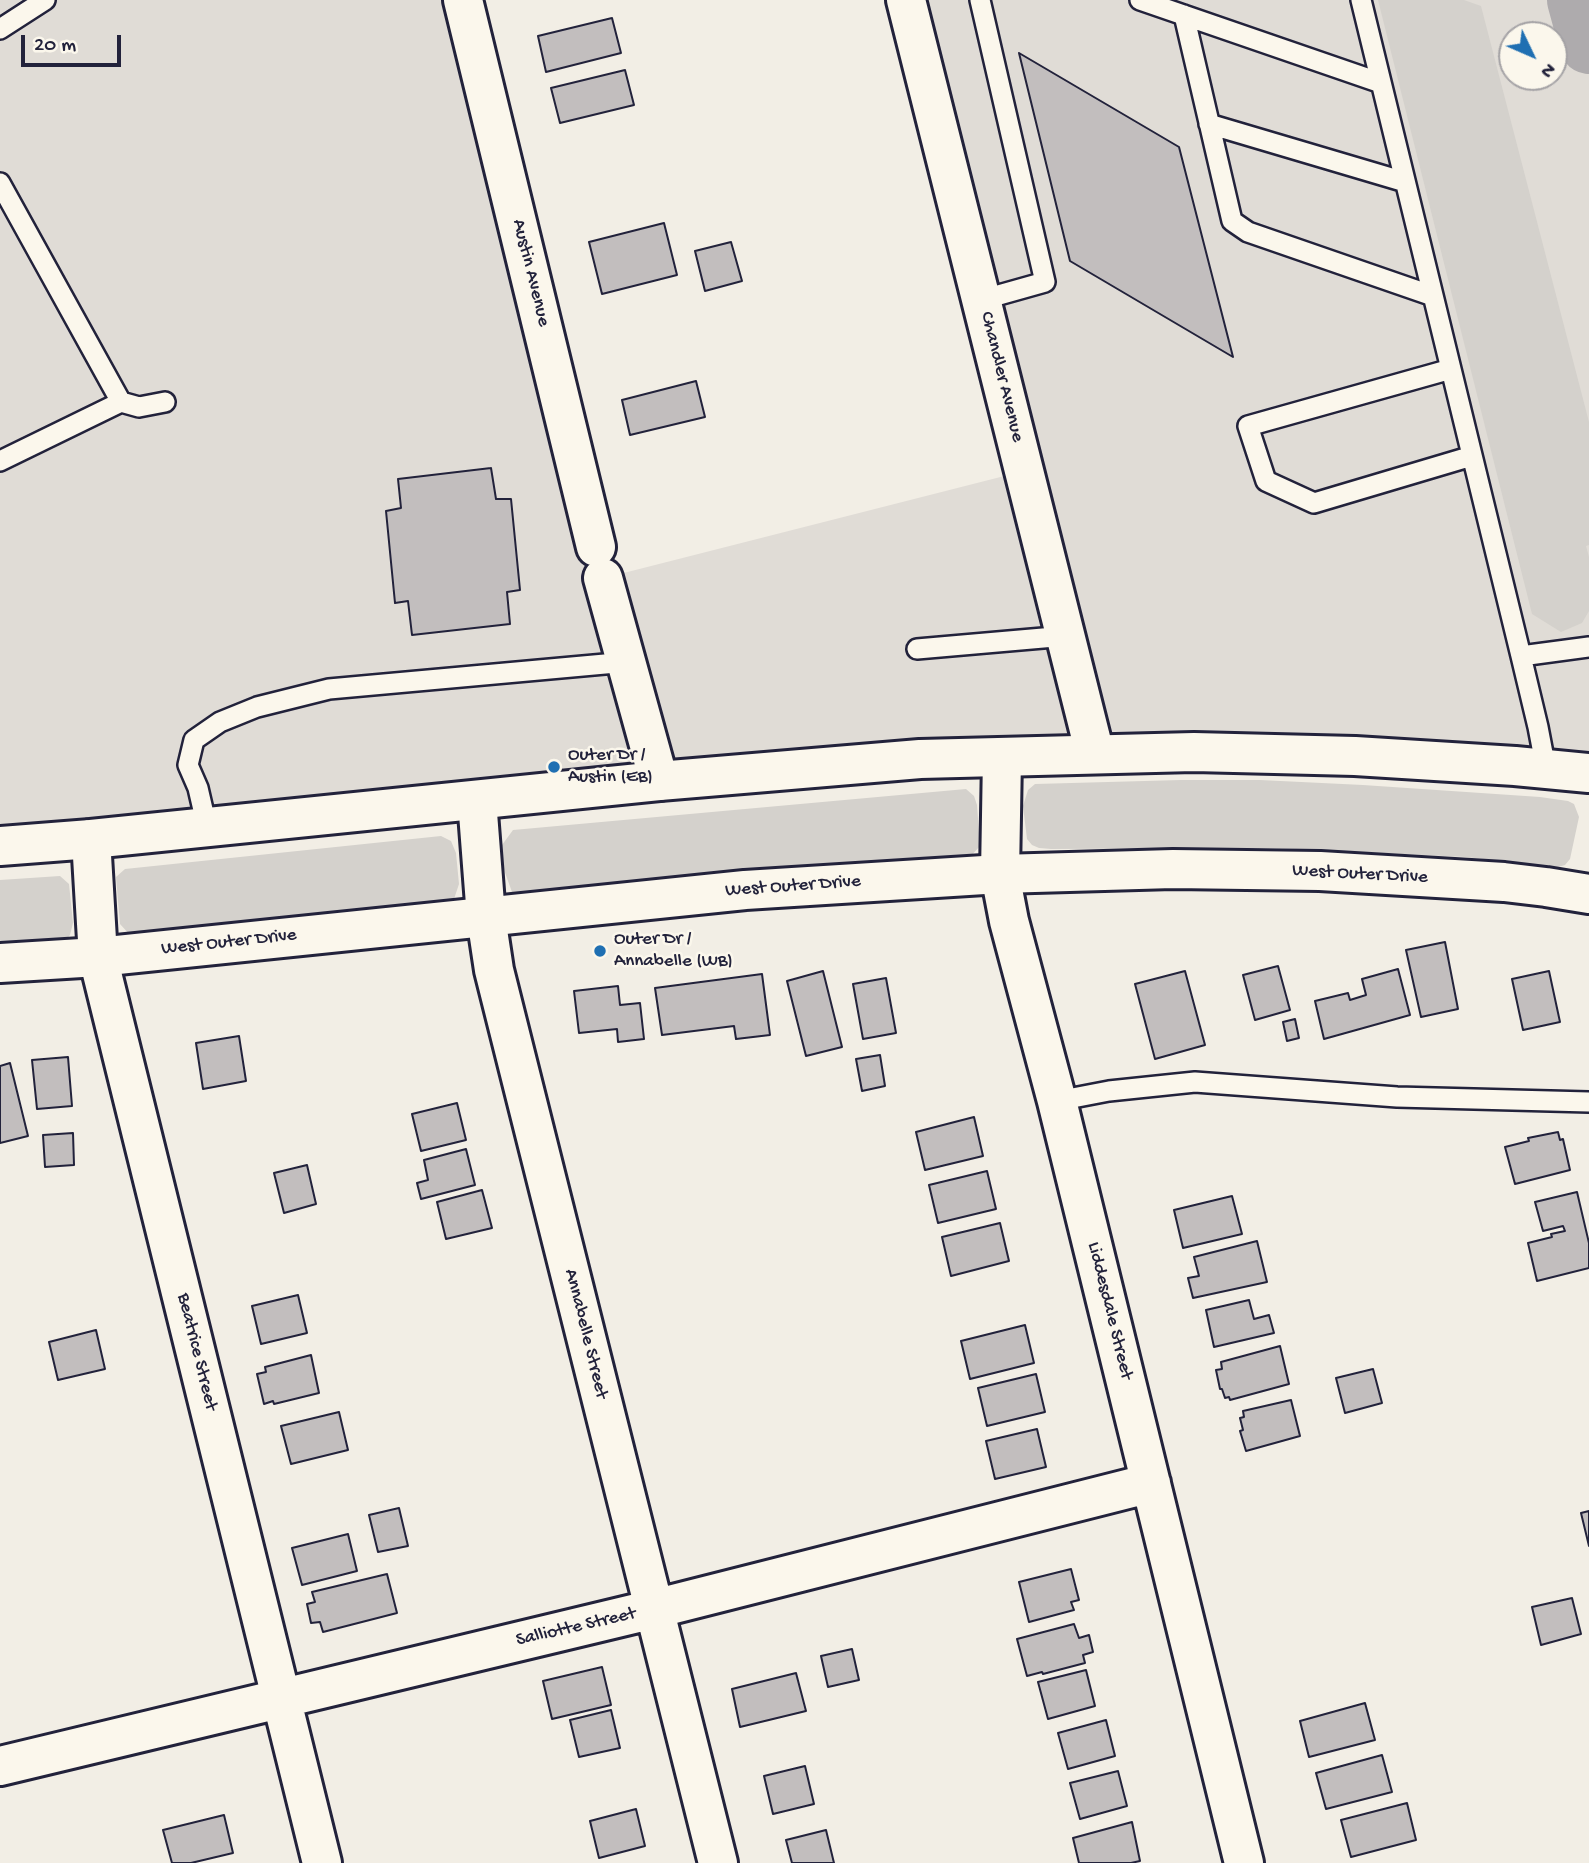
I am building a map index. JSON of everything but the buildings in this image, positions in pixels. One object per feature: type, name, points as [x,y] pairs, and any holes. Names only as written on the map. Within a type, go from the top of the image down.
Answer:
[{"type":"street","name":"Austin Avenue","points":[[463,0],[600,562],[659,782]]},
{"type":"street","name":"Chandler Avenue","points":[[906,0],[1096,754]]},
{"type":"street","points":[[0,846],[920,759],[1194,752],[1355,756],[1589,774]]},
{"type":"street","name":"Liddesdale Street","points":[[1002,757],[1000,874],[1009,921],[1057,1101],[1244,1863]]},
{"type":"street","name":"Annabelle Street","points":[[477,800],[486,917],[494,970],[718,1863]]},
{"type":"street","name":"Beatrice Street","points":[[91,839],[98,957],[322,1863]]},
{"type":"street","name":"West Outer Drive","points":[[0,963],[98,957],[745,890],[1000,874],[1173,869],[1320,871],[1504,882],[1589,894]]},
{"type":"street","name":"Salliotte Street","points":[[0,1766],[654,1609],[1151,1483]]},
{"type":"lane","points":[[0,29],[45,0]]},
{"type":"lane","points":[[980,0],[1045,282],[981,300]]},
{"type":"lane","points":[[1140,0],[1381,83]]},
{"type":"lane","points":[[1360,0],[1521,656],[1546,769]]},
{"type":"lane","points":[[1184,15],[1232,221],[1248,232],[1433,296]]},
{"type":"lane","points":[[1209,124],[1405,182]]},
{"type":"lane","points":[[0,183],[121,402]]},
{"type":"lane","points":[[1451,369],[1248,426],[1266,481],[1314,503],[1472,456]]},
{"type":"lane","points":[[0,461],[121,402],[139,407],[165,402]]},
{"type":"lane","points":[[917,649],[1066,636]]},
{"type":"lane","points":[[1521,656],[1589,647]]},
{"type":"lane","points":[[208,827],[198,788],[188,765],[194,740],[220,722],[257,707],[329,689],[627,662]]},
{"type":"lane","points":[[1057,1101],[1109,1091],[1195,1082],[1397,1097],[1589,1102]]},
{"type":"shaded area","points":[[0,0],[463,0],[604,578],[1024,471],[906,0],[1589,0],[1589,773],[1194,752],[0,846]]},
{"type":"shaded area","points":[[1378,0],[1464,0],[1481,6],[1498,71],[1498,91],[1503,91],[1589,422],[1589,545],[1586,546],[1589,557],[1589,611],[1582,623],[1561,632],[1532,614]]},
{"type":"shaded area","points":[[1260,780],[1540,797],[1574,804],[1579,817],[1570,859],[1565,865],[1558,867],[1465,857],[1275,848],[1051,849],[1039,848],[1027,839],[1023,806],[1028,790],[1035,784]]},
{"type":"shaded area","points":[[966,789],[974,796],[977,805],[980,846],[970,857],[526,895],[512,892],[503,867],[502,845],[513,830]]},
{"type":"shaded area","points":[[441,836],[451,841],[456,853],[459,884],[454,899],[444,905],[130,935],[120,924],[116,877],[125,869]]},
{"type":"shaded area","points":[[60,876],[69,884],[73,923],[70,935],[64,942],[0,947],[0,880]]},
{"type":"waterway","points":[[1577,0],[1589,44]]},
{"type":"place","name":"Outer Dr / Austin (EB)","points":[[554,767]]},
{"type":"place","name":"Outer Dr / Annabelle (WB)","points":[[600,951]]}]
